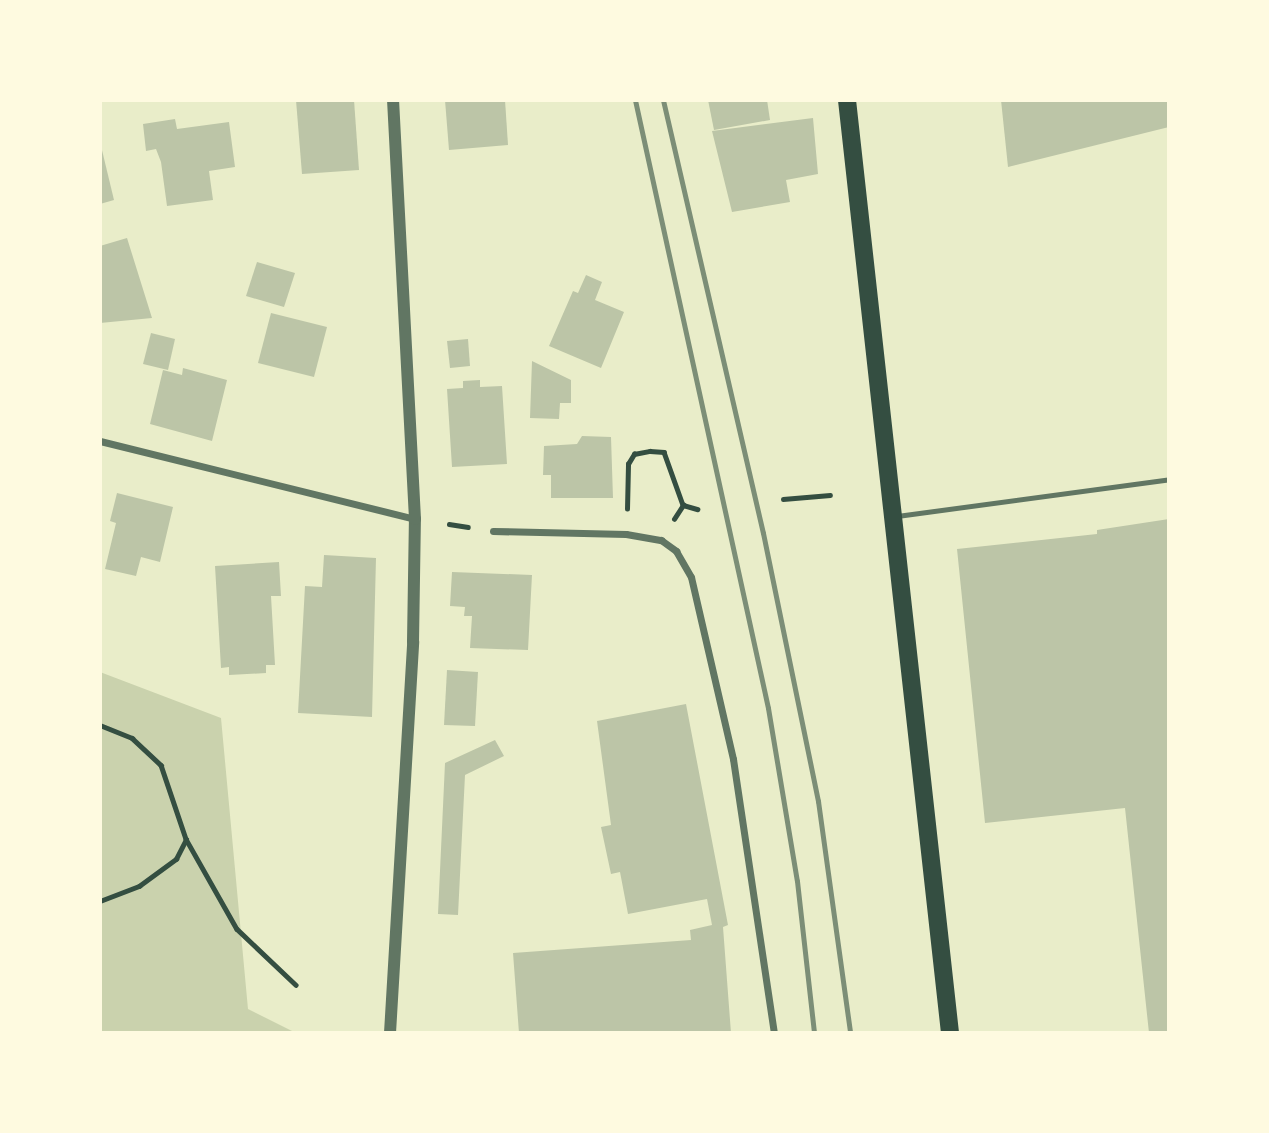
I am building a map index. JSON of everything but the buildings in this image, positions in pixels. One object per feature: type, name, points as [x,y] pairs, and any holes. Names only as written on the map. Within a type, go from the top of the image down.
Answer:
[{"type":"main road","points":[[847,100],[897,516],[950,1033]]},
{"type":"street","points":[[390,1033],[413,642],[415,519],[393,100]]},
{"type":"street","points":[[100,440],[415,519]]},
{"type":"street","points":[[493,531],[626,534],[661,540],[676,551],[691,577],[733,759],[774,1033]]},
{"type":"lane","points":[[897,516],[1169,479]]},
{"type":"path","points":[[626,534],[628,464],[634,454],[664,452],[682,505],[696,509]]},
{"type":"path","points":[[783,499],[830,495]]},
{"type":"path","points":[[100,725],[132,738],[161,765],[186,839],[237,929],[296,985]]},
{"type":"path","points":[[100,901],[109,901],[139,887],[176,859],[186,839]]},
{"type":"green space","points":[[100,672],[221,718],[248,1009],[296,1033],[100,1033]]},
{"type":"railway","points":[[635,100],[768,708],[797,881],[814,1033]]},
{"type":"railway","points":[[663,100],[763,533],[818,801],[850,1033]]}]
